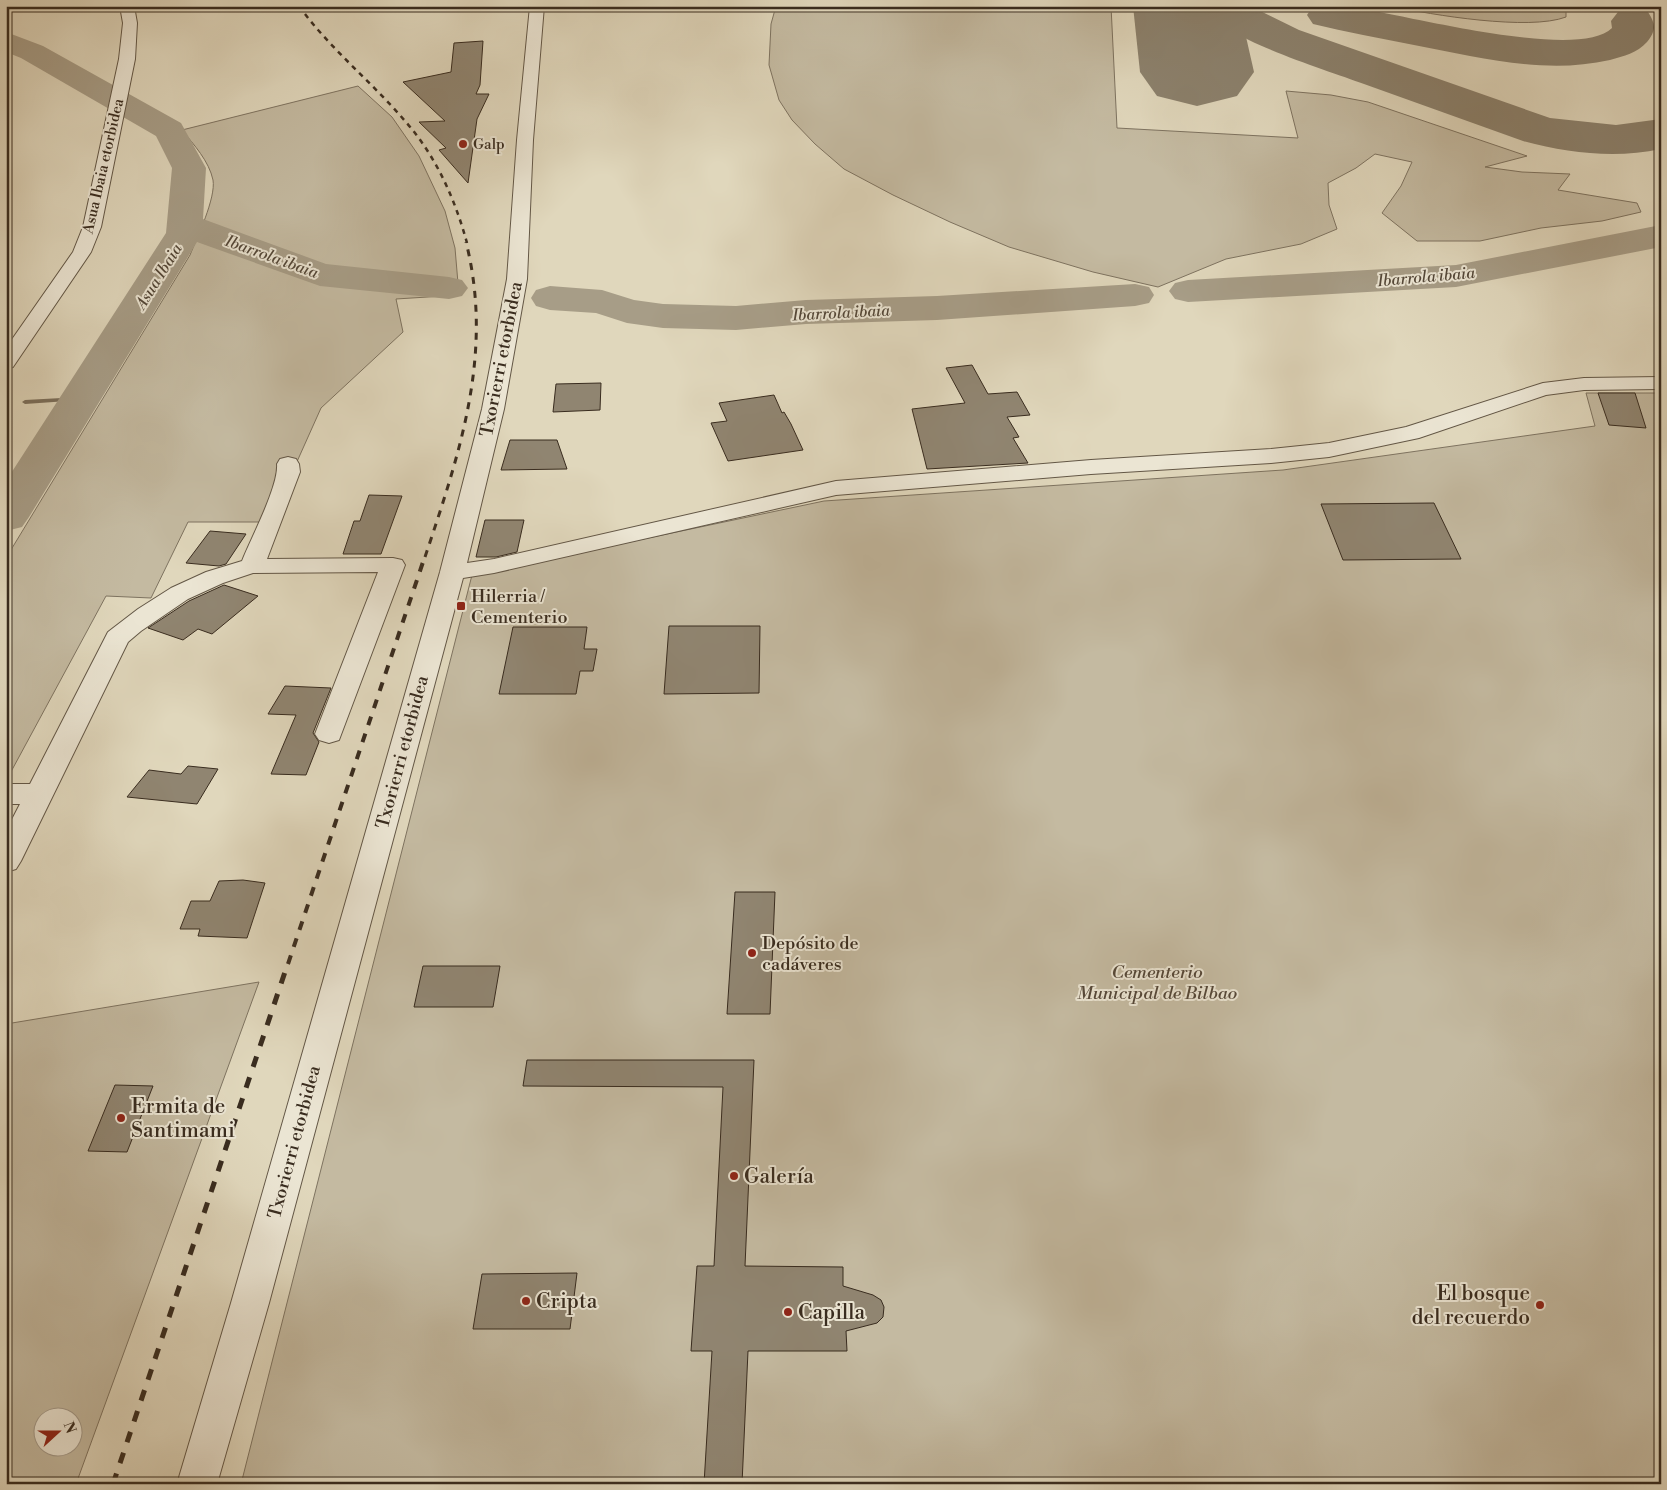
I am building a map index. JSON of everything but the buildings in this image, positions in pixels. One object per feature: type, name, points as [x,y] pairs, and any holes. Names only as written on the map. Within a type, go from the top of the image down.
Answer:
[{"type":"street","name":"Asua Ibaia etorbidea","points":[[6,363],[82,252],[92,227],[126,59],[130,22],[127,6]]},
{"type":"street","name":"Txorierri etorbidea","points":[[197,1484],[250,1303],[452,572],[493,409],[517,279],[525,140],[537,6]]},
{"type":"street","points":[[452,572],[494,566],[836,488],[1091,467],[1271,456],[1329,450],[1411,433],[1543,389],[1584,384],[1661,383]]},
{"type":"street","points":[[252,566],[285,486],[289,472],[288,464]]},
{"type":"street","points":[[6,861],[117,638],[135,622],[179,593],[230,571],[252,566],[393,565],[329,734]]},
{"type":"street","points":[[6,794],[38,794]]},
{"type":"green space","points":[[776,6],[1111,6],[1117,128],[1298,138],[1286,91],[1331,95],[1368,102],[1527,156],[1485,167],[1522,172],[1570,174],[1558,190],[1637,203],[1641,212],[1602,221],[1541,228],[1480,241],[1417,241],[1382,213],[1401,186],[1412,162],[1375,154],[1356,168],[1328,183],[1329,205],[1337,229],[1301,244],[1226,259],[1158,287],[1093,272],[1009,247],[950,222],[844,169],[815,144],[792,120],[779,100],[769,65],[771,24]]},
{"type":"green space","points":[[1391,6],[1566,6],[1566,17],[1550,21],[1505,22],[1455,17]]},
{"type":"green space","points":[[358,86],[392,117],[419,156],[445,211],[455,248],[459,295],[396,299],[403,332],[321,408],[270,522],[188,522],[151,598],[106,596],[6,781],[6,558],[190,255],[201,229],[212,197],[213,180],[205,160],[182,130]]},
{"type":"green space","name":"Cementerio Municipal de Bilbao","points":[[1586,393],[1661,393],[1661,1484],[241,1484],[472,575],[824,501],[1283,470],[1595,426]]},
{"type":"green space","points":[[259,982],[76,1484],[6,1484],[6,1024]]},
{"type":"waterway","name":"Asua Ibaia","points":[[6,41],[32,52],[169,130],[189,168],[184,233],[6,517]]},
{"type":"waterway","name":"Ibarrola ibaia","points":[[186,225],[320,275],[449,288]]},
{"type":"waterway","name":"Ibarrola ibaia","points":[[1188,291],[1456,276],[1661,236]]},
{"type":"waterway","name":"Ibarrola ibaia","points":[[550,298],[602,302],[627,311],[663,316],[736,318],[806,312],[937,308],[1135,295]]},
{"type":"waterway","points":[[25,402],[80,399]]},
{"type":"taxiway","points":[[1221,6],[1239,18],[1283,39],[1540,131],[1585,138],[1616,140],[1661,134]]},
{"type":"taxiway","points":[[1328,15],[1509,50],[1537,52],[1575,52],[1611,46],[1624,40],[1632,32],[1633,21]]},
{"type":"runway","points":[[1186,6],[1197,72]]},
{"type":"railway","points":[[299,6],[337,51],[392,106],[416,134],[443,179],[457,210],[467,243]]},
{"type":"railway","points":[[425,557],[461,440],[475,363],[474,283],[466,242]]},
{"type":"railway","points":[[288,964],[425,556]]},
{"type":"railway","points":[[113,1484],[288,963]]},
{"type":"place","name":"Galp","points":[[463,144]]},
{"type":"place","name":"Hilerria / Cementerio","points":[[461,606]]},
{"type":"place","name":"Depósito de cadáveres","points":[[752,953]]},
{"type":"place","name":"Ermita de Santimami","points":[[121,1118]]},
{"type":"place","name":"Galería","points":[[734,1176]]},
{"type":"place","name":"Cripta","points":[[526,1301]]},
{"type":"place","name":"El bosque del recuerdo","points":[[1540,1305]]},
{"type":"place","name":"Capilla","points":[[788,1312]]}]
